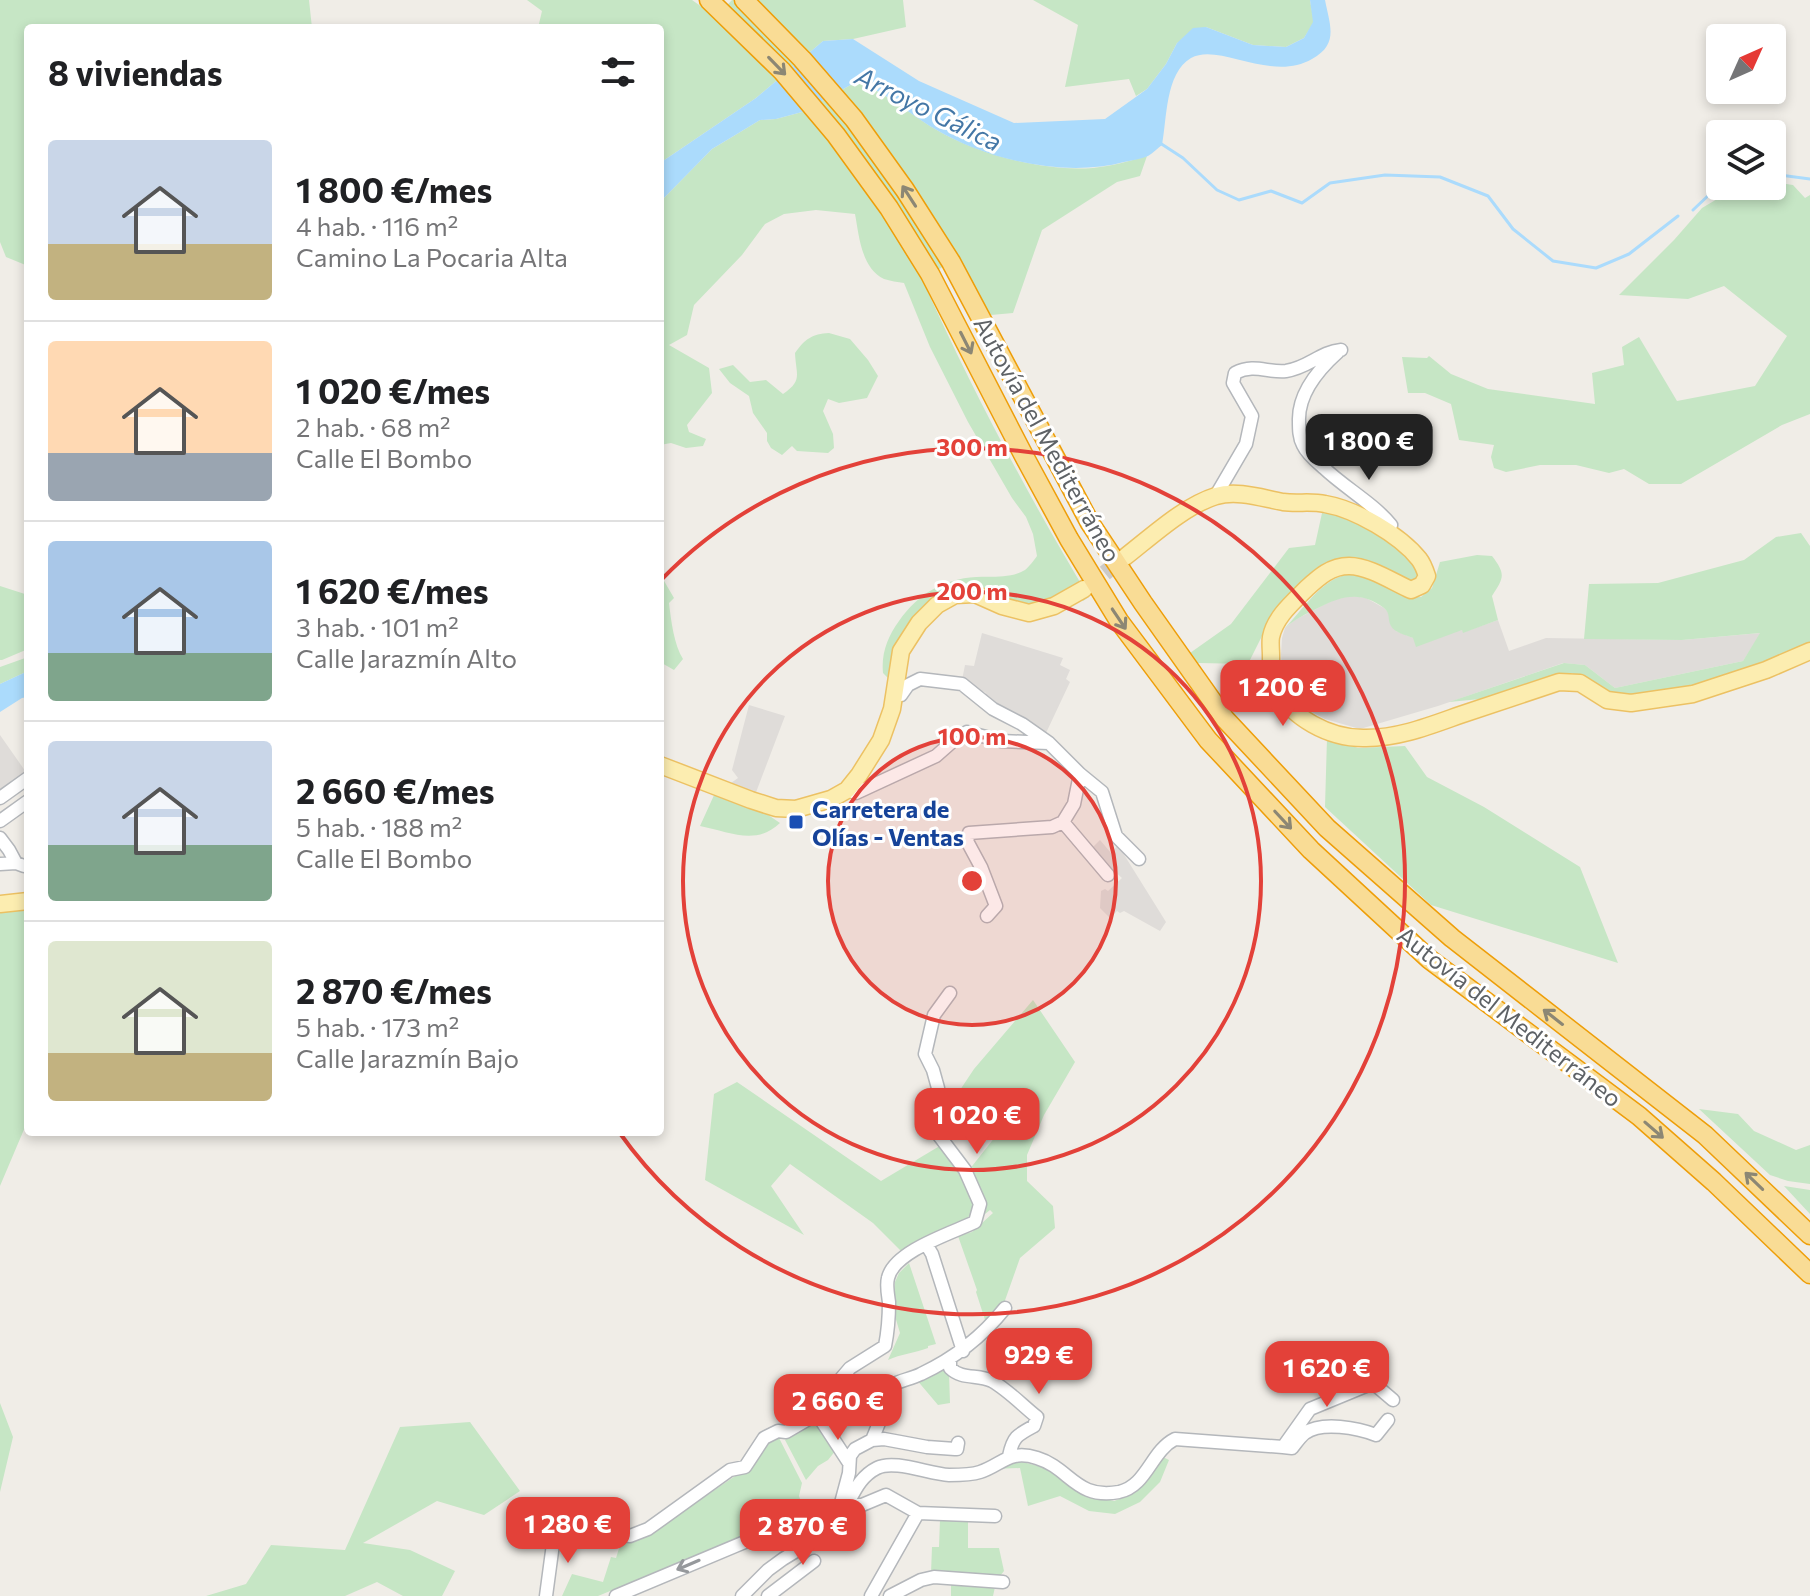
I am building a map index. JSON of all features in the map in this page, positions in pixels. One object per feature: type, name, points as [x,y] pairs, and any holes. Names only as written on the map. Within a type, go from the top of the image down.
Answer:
[{"type":"highway","name":"Autovía del Mediterráneo","points":[[744,0],[802,59],[854,119],[905,190],[951,262],[1090,523],[1225,719],[1327,828],[1452,938],[1705,1135],[1810,1235]]},
{"type":"highway","name":"Autovía del Mediterráneo","points":[[716,5],[782,71],[836,135],[889,208],[930,274],[1069,539],[1119,621],[1208,740],[1311,850],[1429,959],[1639,1116],[1714,1182],[1810,1274]]},
{"type":"main road","points":[[1125,557],[1168,523],[1205,500],[1230,493],[1288,502],[1323,503],[1345,509],[1401,542],[1421,561],[1427,576],[1422,585],[1411,590],[1350,565],[1335,568],[1320,576],[1281,615],[1271,637],[1271,671],[1282,698],[1303,719],[1334,734],[1361,738],[1390,737],[1422,729],[1559,682],[1580,683],[1607,700],[1619,703],[1693,694],[1754,675],[1810,651]]},
{"type":"main road","points":[[664,767],[776,808],[796,809],[831,799],[847,790],[881,740],[892,709],[901,651],[919,623],[937,605],[955,595],[975,594],[1029,613],[1054,606],[1084,589]]},
{"type":"main road","points":[[0,904],[24,901]]},
{"type":"street","points":[[1215,497],[1246,444],[1252,416],[1233,383],[1235,373],[1244,368],[1282,372],[1304,367],[1330,351],[1341,350],[1328,361],[1302,398],[1298,412],[1299,432],[1303,446],[1313,458],[1341,484],[1384,516],[1391,525],[1387,532]]},
{"type":"street","points":[[894,694],[901,695],[908,685],[920,679],[962,684],[993,709],[1022,724],[1049,743],[1102,792],[1116,836],[1139,859]]},
{"type":"street","points":[[847,790],[856,793],[936,756],[967,732],[1001,741],[1049,743]]},
{"type":"street","points":[[987,916],[996,906],[967,841],[969,833],[1052,827],[1063,822],[1074,804],[1080,774]]},
{"type":"street","points":[[0,798],[24,781]]},
{"type":"street","points":[[0,821],[24,808]]},
{"type":"street","points":[[1063,822],[1108,875]]},
{"type":"street","points":[[0,838],[22,864]]},
{"type":"street","points":[[0,864],[22,864]]},
{"type":"street","points":[[546,1596],[555,1529],[630,1536],[648,1529],[730,1470],[745,1467],[764,1438],[778,1431],[786,1432],[817,1414],[821,1402],[850,1368],[885,1346],[889,1326],[888,1277],[896,1263],[926,1244],[975,1222],[980,1204],[965,1170],[931,1125],[938,1088],[925,1054],[934,1015],[950,993]]},
{"type":"street","points":[[926,1244],[932,1254],[963,1351]]},
{"type":"street","points":[[892,1385],[926,1372],[963,1351],[991,1327],[1005,1308]]},
{"type":"street","points":[[950,1358],[950,1368],[955,1373],[992,1382],[1037,1417],[1034,1426],[1018,1434],[1009,1456]]},
{"type":"street","points":[[1283,1447],[1310,1409],[1373,1383],[1393,1400]]},
{"type":"street","points":[[872,1440],[881,1418],[889,1411]]},
{"type":"street","points":[[817,1414],[849,1463]]},
{"type":"street","points":[[743,1596],[768,1570],[827,1529],[862,1477],[880,1466],[899,1466],[947,1475],[979,1472],[1009,1456],[1036,1457],[1095,1494],[1122,1492],[1141,1480],[1165,1444],[1175,1439],[1292,1448],[1306,1433],[1321,1426],[1362,1430],[1376,1435],[1388,1420]]},
{"type":"street","points":[[843,1506],[850,1456],[855,1449],[872,1440],[884,1439],[955,1449],[958,1443]]},
{"type":"street","points":[[616,1596],[790,1523],[843,1506],[862,1505],[886,1495],[918,1513],[995,1516]]},
{"type":"street","points":[[871,1596],[918,1513]]},
{"type":"street","points":[[768,1596],[814,1561]]},
{"type":"street","points":[[890,1596],[934,1577],[1003,1582]]},
{"type":"shaded area","points":[[1339,597],[1366,598],[1384,608],[1396,631],[1413,638],[1464,632],[1498,620],[1509,651],[1546,638],[1682,640],[1761,633],[1743,661],[1615,688],[1585,665],[1563,663],[1360,729],[1325,719],[1298,701],[1282,673],[1281,654],[1285,628]]},
{"type":"shaded area","points":[[982,633],[1063,658],[1060,665],[1070,670],[1066,679],[1070,682],[1046,733],[983,701],[986,693],[962,680],[965,665],[974,666]]},
{"type":"shaded area","points":[[749,705],[785,716],[755,795],[731,783],[738,778],[732,770]]},
{"type":"shaded area","points":[[0,735],[24,769],[24,778],[0,796]]},
{"type":"shaded area","points":[[1100,840],[1111,853],[1118,845],[1166,922],[1160,931],[1124,911],[1117,911],[1110,918],[1100,908],[1101,891],[1108,891],[1122,878],[1092,848]]},
{"type":"green space","points":[[0,0],[309,0],[312,24],[24,24],[24,264],[6,257],[0,242]]},
{"type":"green space","points":[[527,0],[692,0],[716,17],[732,0],[903,0],[906,27],[853,39],[823,41],[756,98],[664,160],[664,24],[539,24],[542,11]]},
{"type":"green space","points":[[1033,0],[1310,0],[1314,22],[1304,38],[1286,47],[1253,45],[1206,27],[1177,43],[1147,89],[1136,96],[1129,79],[1065,87],[1078,25]]},
{"type":"green space","points":[[856,82],[887,97],[952,138],[1011,159],[1053,167],[1093,168],[1147,156],[1140,176],[1117,182],[1042,230],[1013,313],[991,315],[958,258],[922,279],[1001,440],[1089,597],[1083,601],[1073,587],[1059,597],[1028,607],[945,593],[889,679],[883,673],[884,652],[895,627],[914,603],[932,590],[953,581],[1019,573],[1027,569],[1037,556],[1026,517],[968,422],[930,347],[904,283],[884,279],[870,267],[860,241],[855,214],[816,210],[784,214],[765,224],[742,255],[694,305],[687,335],[669,345],[709,368],[712,393],[687,425],[689,432],[706,439],[703,446],[686,448],[671,443],[664,444],[664,198],[712,149],[760,120],[802,112]]},
{"type":"green space","points":[[1786,184],[1793,185],[1805,198],[1810,195],[1810,414],[1782,425],[1681,484],[1649,484],[1624,469],[1609,473],[1576,465],[1540,465],[1506,472],[1494,468],[1491,457],[1494,445],[1459,440],[1451,404],[1425,393],[1408,393],[1402,357],[1429,356],[1451,374],[1488,389],[1595,404],[1592,373],[1624,365],[1622,347],[1639,337],[1677,401],[1755,386],[1787,336],[1724,286],[1688,299],[1619,295],[1702,208],[1715,200],[1786,200]]},
{"type":"green space","points":[[829,333],[850,339],[878,376],[867,398],[839,403],[828,399],[823,411],[833,434],[834,448],[828,453],[797,451],[792,446],[782,455],[767,441],[767,433],[753,413],[749,396],[730,383],[719,369],[733,365],[750,382],[766,380],[783,394],[796,381],[795,353],[813,336]]},
{"type":"green space","points":[[1322,513],[1344,515],[1377,534],[1410,558],[1421,576],[1415,583],[1345,562],[1270,620],[1248,664],[1198,663],[1190,653],[1231,624],[1289,548],[1315,545]]},
{"type":"green space","points":[[1801,533],[1810,546],[1810,645],[1709,683],[1649,695],[1618,697],[1572,673],[1491,698],[1449,702],[1564,663],[1585,665],[1615,688],[1743,661],[1760,633],[1682,640],[1584,639],[1589,584],[1658,583],[1744,560],[1776,537]]},
{"type":"green space","points":[[1477,555],[1492,556],[1500,567],[1501,580],[1492,596],[1498,620],[1416,647],[1413,638],[1393,628],[1384,608],[1367,599],[1351,597],[1326,604],[1285,628],[1316,593],[1338,577],[1366,575],[1404,594],[1421,597],[1432,588],[1440,562]]},
{"type":"green space","points":[[664,581],[674,598],[669,603],[671,617],[675,640],[683,659],[674,670],[664,664]]},
{"type":"green space","points":[[0,586],[24,594],[24,651],[0,660]]},
{"type":"green space","points":[[24,658],[24,673],[0,684],[0,667]]},
{"type":"green space","points":[[1327,738],[1358,748],[1405,746],[1427,777],[1484,807],[1580,867],[1618,963],[1431,905],[1325,807]]},
{"type":"green space","points":[[715,793],[761,810],[780,823],[771,830],[752,836],[700,826]]},
{"type":"green space","points":[[24,907],[24,1129],[0,1186],[0,910]]},
{"type":"green space","points":[[1033,1000],[1075,1062],[1044,1115],[1027,1155],[1027,1181],[1053,1206],[1055,1228],[1020,1258],[1003,1306],[987,1326],[958,1236],[972,1232],[993,1213],[990,1210],[985,1214],[984,1201],[969,1170],[995,1137],[969,1109],[960,1116],[950,1105],[974,1069]]},
{"type":"green space","points":[[737,1082],[881,1181],[943,1144],[964,1176],[976,1206],[967,1219],[901,1251],[873,1223],[790,1164],[771,1186],[804,1235],[705,1180],[714,1094]]},
{"type":"green space","points":[[1699,1109],[1738,1114],[1754,1131],[1796,1150],[1810,1145],[1810,1184],[1770,1175]]},
{"type":"green space","points":[[1784,1186],[1810,1190],[1810,1214]]},
{"type":"green space","points":[[909,1263],[936,1344],[888,1360],[900,1333],[892,1306],[895,1282]]},
{"type":"green space","points":[[944,1366],[949,1373],[950,1403],[938,1405],[916,1379]]},
{"type":"green space","points":[[0,1403],[13,1437],[0,1492]]},
{"type":"green space","points":[[816,1417],[824,1437],[827,1436],[836,1450],[806,1480],[785,1440]]},
{"type":"green space","points":[[470,1422],[520,1491],[484,1515],[437,1501],[363,1543],[410,1550],[455,1571],[442,1596],[403,1596],[377,1582],[345,1596],[206,1596],[246,1584],[271,1545],[345,1550],[400,1427]]},
{"type":"green space","points":[[778,1436],[802,1483],[799,1496],[805,1514],[790,1517],[598,1596],[562,1596],[572,1574],[603,1582],[611,1557],[616,1558],[622,1539],[663,1525],[744,1470],[769,1438]]},
{"type":"green space","points":[[1163,1457],[1169,1460],[1160,1482],[1140,1502],[1115,1514],[1089,1511],[1060,1496],[1028,1506],[1020,1468],[992,1469],[1004,1463],[1023,1462],[1045,1468],[1083,1493],[1114,1501],[1133,1494]]},
{"type":"green space","points":[[940,1520],[968,1522],[968,1548],[999,1548],[1004,1571],[1000,1576],[931,1573],[932,1547],[939,1547]]},
{"type":"green space","points":[[951,1584],[995,1587],[993,1596],[951,1596]]},
{"type":"water","name":"Arroyo Gálica","points":[[1310,0],[1325,0],[1329,41],[1321,53],[1296,65],[1263,65],[1203,54],[1182,65],[1172,86],[1162,145],[1145,157],[1077,168],[1052,167],[1002,157],[956,140],[877,91],[856,82],[802,112],[760,120],[712,149],[664,198],[664,160],[756,98],[823,41],[853,39],[919,81],[1014,123],[1105,119],[1147,89],[1177,43],[1193,28],[1206,27],[1253,45],[1286,47],[1304,38],[1313,22]]},
{"type":"water","points":[[24,673],[24,698],[0,712],[0,684]]},
{"type":"waterway","points":[[1160,143],[1183,158],[1217,190],[1239,200],[1271,191],[1302,203],[1330,183],[1385,175],[1440,177],[1488,196],[1513,229],[1553,261],[1596,268],[1629,254],[1678,216]]},
{"type":"waterway","points":[[1786,176],[1810,179]]},
{"type":"waterway","points":[[1693,210],[1706,198]]},
{"type":"tunnel","points":[[1086,588],[1125,557]]},
{"type":"place","name":"Carretera de Olías - Ventas","points":[[796,822]]}]
